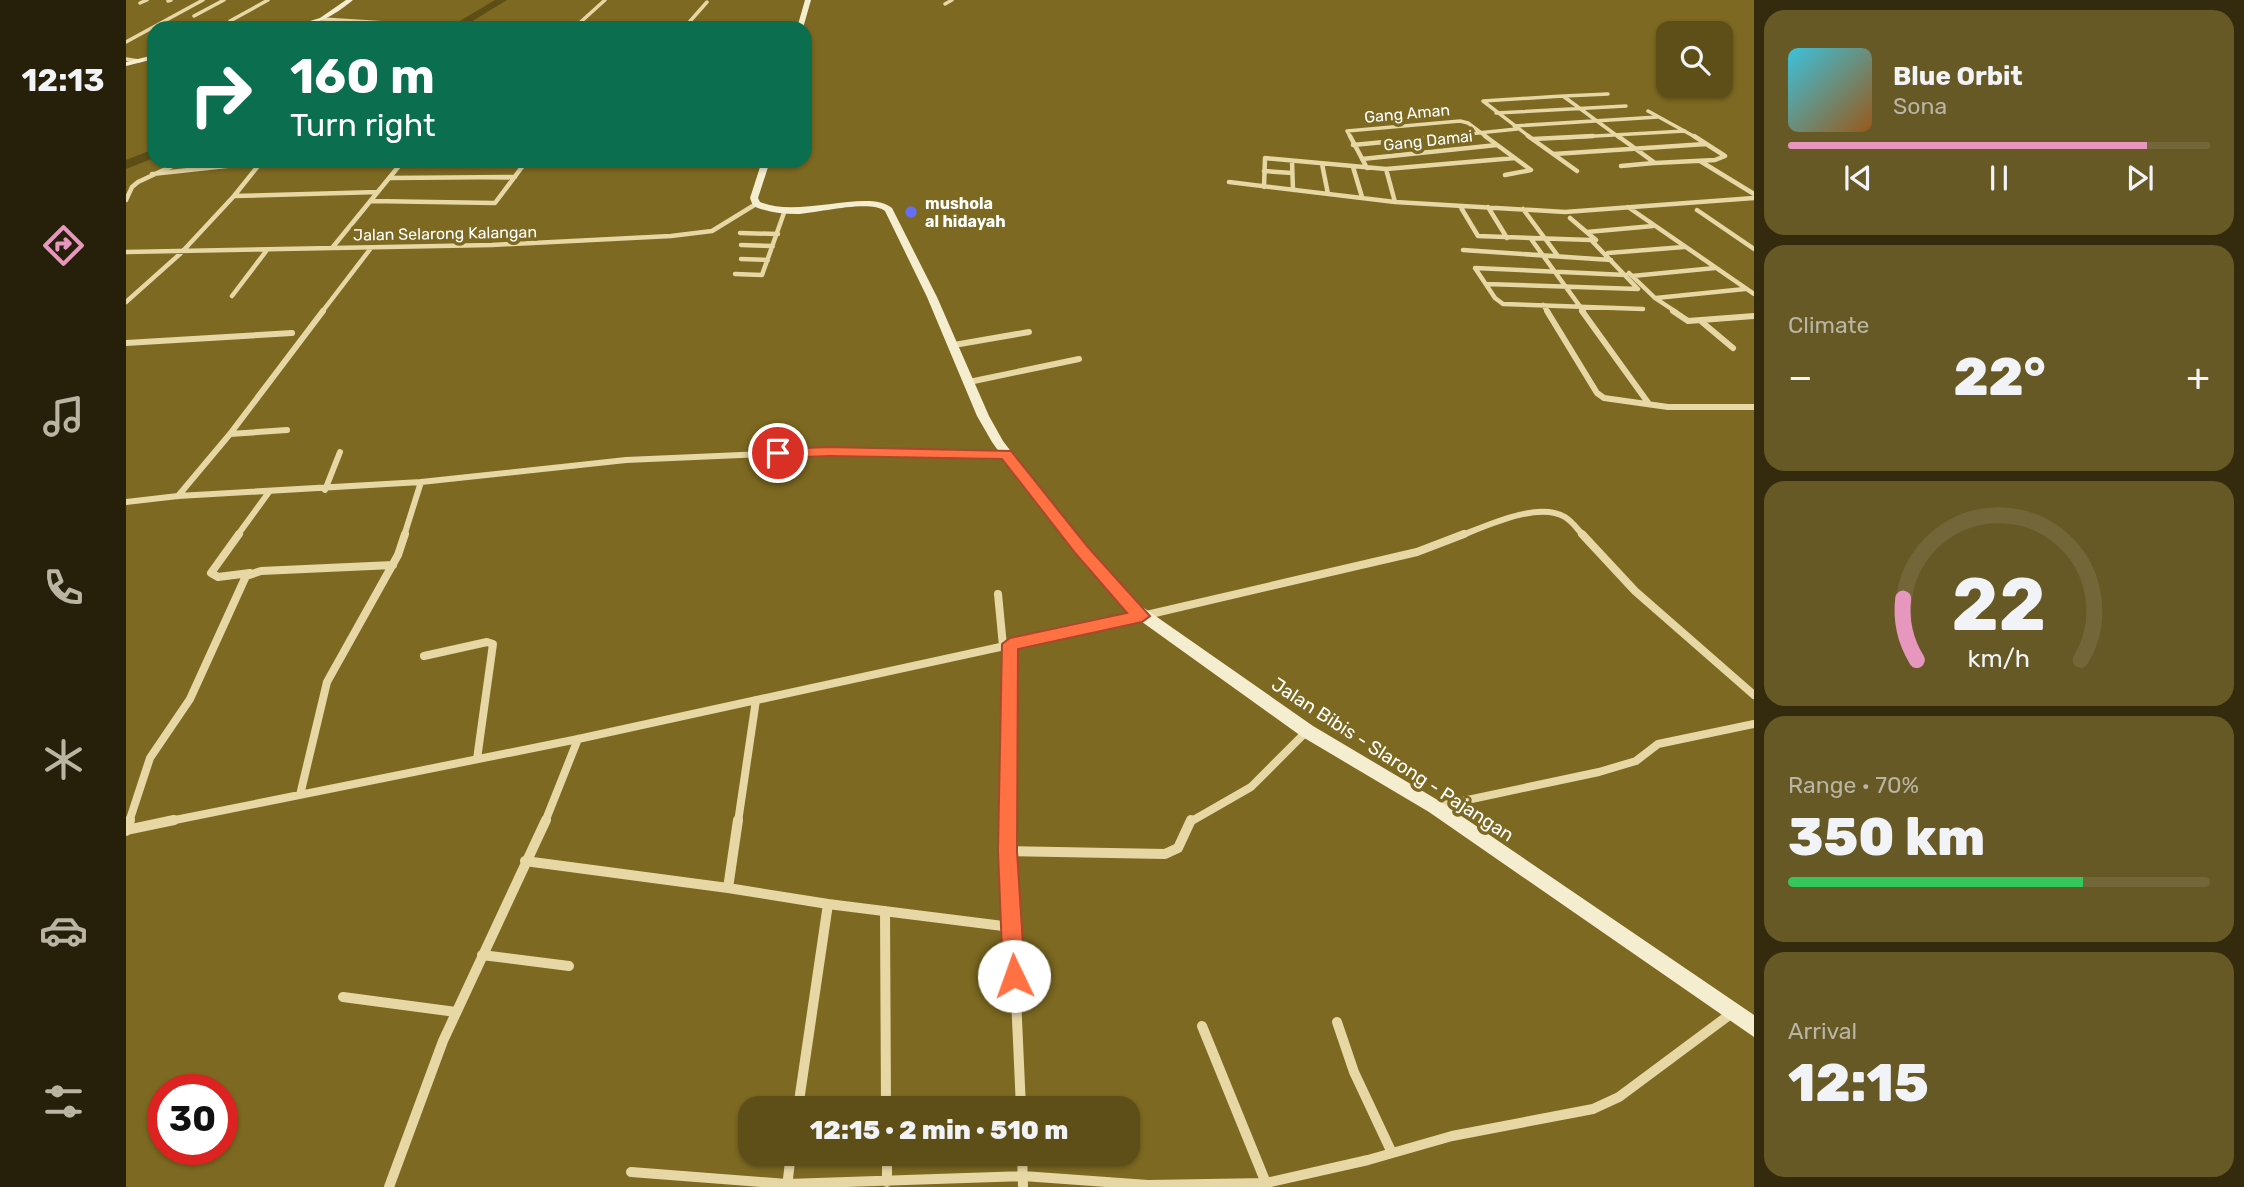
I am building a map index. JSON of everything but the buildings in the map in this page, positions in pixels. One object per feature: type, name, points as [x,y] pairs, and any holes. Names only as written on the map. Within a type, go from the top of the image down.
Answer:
[{"type":"main road","points":[[316,21],[350,0]]},
{"type":"main road","points":[[802,21],[808,0]]},
{"type":"main road","points":[[126,62],[147,59]]},
{"type":"main road","points":[[756,204],[754,198],[764,168]]},
{"type":"main road","name":"Jalan Bibis - Slarong - Pajangan","points":[[756,204],[760,208],[785,210],[865,204],[886,207],[954,345],[983,416],[1006,454],[1129,605],[1307,731],[1435,807],[1754,1027]]},
{"type":"street","points":[[139,3],[147,0]]},
{"type":"street","points":[[164,21],[203,0]]},
{"type":"street","points":[[194,16],[224,0]]},
{"type":"street","points":[[230,21],[268,0]]},
{"type":"street","points":[[582,21],[605,0]]},
{"type":"street","points":[[945,4],[952,0]]},
{"type":"street","points":[[690,21],[706,2]]},
{"type":"street","points":[[322,19],[354,21]]},
{"type":"street","points":[[126,42],[147,31]]},
{"type":"street","points":[[1577,171],[1483,101],[1608,94]]},
{"type":"street","points":[[1563,96],[1655,163]]},
{"type":"street","points":[[1496,113],[1626,106]]},
{"type":"street","points":[[1621,166],[1714,160],[1725,156],[1648,111]]},
{"type":"street","points":[[1367,168],[1353,145],[1515,127],[1658,117]]},
{"type":"street","name":"Gang Aman","points":[[1353,145],[1347,131],[1460,121],[1481,132]]},
{"type":"street","points":[[1531,139],[1686,131]]},
{"type":"street","points":[[1481,132],[1531,170],[1505,175]]},
{"type":"street","points":[[1553,154],[1707,144]]},
{"type":"street","name":"Gang Damai","points":[[1362,159],[1498,145]]},
{"type":"street","points":[[1264,187],[1265,158],[1402,169],[1516,158]]},
{"type":"street","points":[[1292,161],[1293,190]]},
{"type":"street","points":[[1700,161],[1754,196]]},
{"type":"street","points":[[1322,164],[1328,194]]},
{"type":"street","points":[[1353,167],[1363,197]]},
{"type":"street","points":[[126,201],[132,187],[152,173],[165,168]]},
{"type":"street","points":[[152,173],[203,168]]},
{"type":"street","points":[[126,302],[181,253],[256,168]]},
{"type":"street","points":[[332,248],[398,168]]},
{"type":"street","points":[[371,201],[495,202],[521,168]]},
{"type":"street","points":[[1386,169],[1395,202]]},
{"type":"street","points":[[1264,171],[1292,173]]},
{"type":"street","points":[[390,178],[515,177]]},
{"type":"street","points":[[1229,182],[1395,202],[1565,212],[1754,196]]},
{"type":"street","points":[[234,196],[378,192]]},
{"type":"street","name":"Jalan Selarong Kalangan","points":[[126,252],[505,245],[698,234],[723,227],[756,204]]},
{"type":"street","points":[[1460,206],[1476,235],[1591,240],[1629,276],[1682,319],[1702,322],[1754,316]]},
{"type":"street","points":[[1488,207],[1507,238]]},
{"type":"street","points":[[1628,207],[1754,295]]},
{"type":"street","points":[[1523,209],[1558,256]]},
{"type":"street","points":[[735,274],[762,275],[785,210]]},
{"type":"street","points":[[1698,210],[1754,249]]},
{"type":"street","points":[[1486,284],[1636,291],[1638,289],[1629,276],[1570,218]]},
{"type":"street","points":[[1587,232],[1653,225]]},
{"type":"street","points":[[740,233],[778,234]]},
{"type":"street","points":[[1531,239],[1649,404]]},
{"type":"street","points":[[741,245],[773,246]]},
{"type":"street","points":[[1608,253],[1684,247]]},
{"type":"street","points":[[178,496],[230,434],[371,248]]},
{"type":"street","points":[[232,296],[267,250]]},
{"type":"street","points":[[1463,250],[1612,260]]},
{"type":"street","points":[[741,259],[768,260]]},
{"type":"street","points":[[1643,309],[1498,302],[1476,267],[1629,276],[1715,268]]},
{"type":"street","points":[[1655,298],[1746,289]]},
{"type":"street","points":[[1543,306],[1597,393],[1610,401],[1714,409],[1754,407]]},
{"type":"street","points":[[1702,322],[1733,348]]},
{"type":"street","points":[[954,345],[1030,332]]},
{"type":"street","points":[[126,343],[292,333]]},
{"type":"street","points":[[969,382],[1079,359]]},
{"type":"street","points":[[230,434],[287,430]]},
{"type":"street","points":[[126,502],[178,496],[325,490],[421,482],[640,459],[829,451],[1006,454]]},
{"type":"street","points":[[325,490],[340,452]]},
{"type":"street","points":[[300,794],[327,682],[393,565],[421,482]]},
{"type":"street","points":[[269,492],[211,573],[218,577],[393,565]]},
{"type":"street","points":[[126,830],[578,739],[1142,616],[1418,552],[1535,511],[1552,512],[1566,517],[1635,591],[1754,695]]},
{"type":"street","points":[[126,830],[150,758],[190,699],[239,589],[250,573]]},
{"type":"street","points":[[998,594],[1007,645],[1007,851],[1020,1096]]},
{"type":"street","points":[[424,656],[487,642],[493,644],[477,759]]},
{"type":"street","points":[[728,888],[756,700]]},
{"type":"street","points":[[1435,807],[1599,772],[1636,761],[1658,744],[1754,724]]},
{"type":"street","points":[[1007,851],[1165,854],[1173,851],[1182,843],[1191,821],[1251,787],[1307,731]]},
{"type":"street","points":[[389,1187],[456,1012],[550,811],[578,739]]},
{"type":"street","points":[[525,861],[1012,927]]},
{"type":"street","points":[[800,1096],[828,904]]},
{"type":"street","points":[[885,911],[886,1096]]},
{"type":"street","points":[[482,954],[569,965]]},
{"type":"street","points":[[343,997],[456,1012]]},
{"type":"street","points":[[631,1172],[787,1186],[887,1182],[1148,1185],[1266,1183],[1452,1136],[1593,1109],[1619,1097],[1732,1013]]},
{"type":"street","points":[[1337,1022],[1354,1072],[1392,1153]]},
{"type":"street","points":[[1202,1026],[1266,1183]]},
{"type":"street","points":[[787,1186],[789,1166]]},
{"type":"street","points":[[887,1166],[887,1182]]},
{"type":"waterway","points":[[465,21],[502,0]]},
{"type":"waterway","points":[[126,165],[147,156]]},
{"type":"place","name":"mushola al hidayah","points":[[911,212]]},
{"type":"route","points":[[778,453],[829,451],[1006,454],[1082,550],[1129,605],[1142,616],[1010,644],[1007,851],[1014,976]]}]
